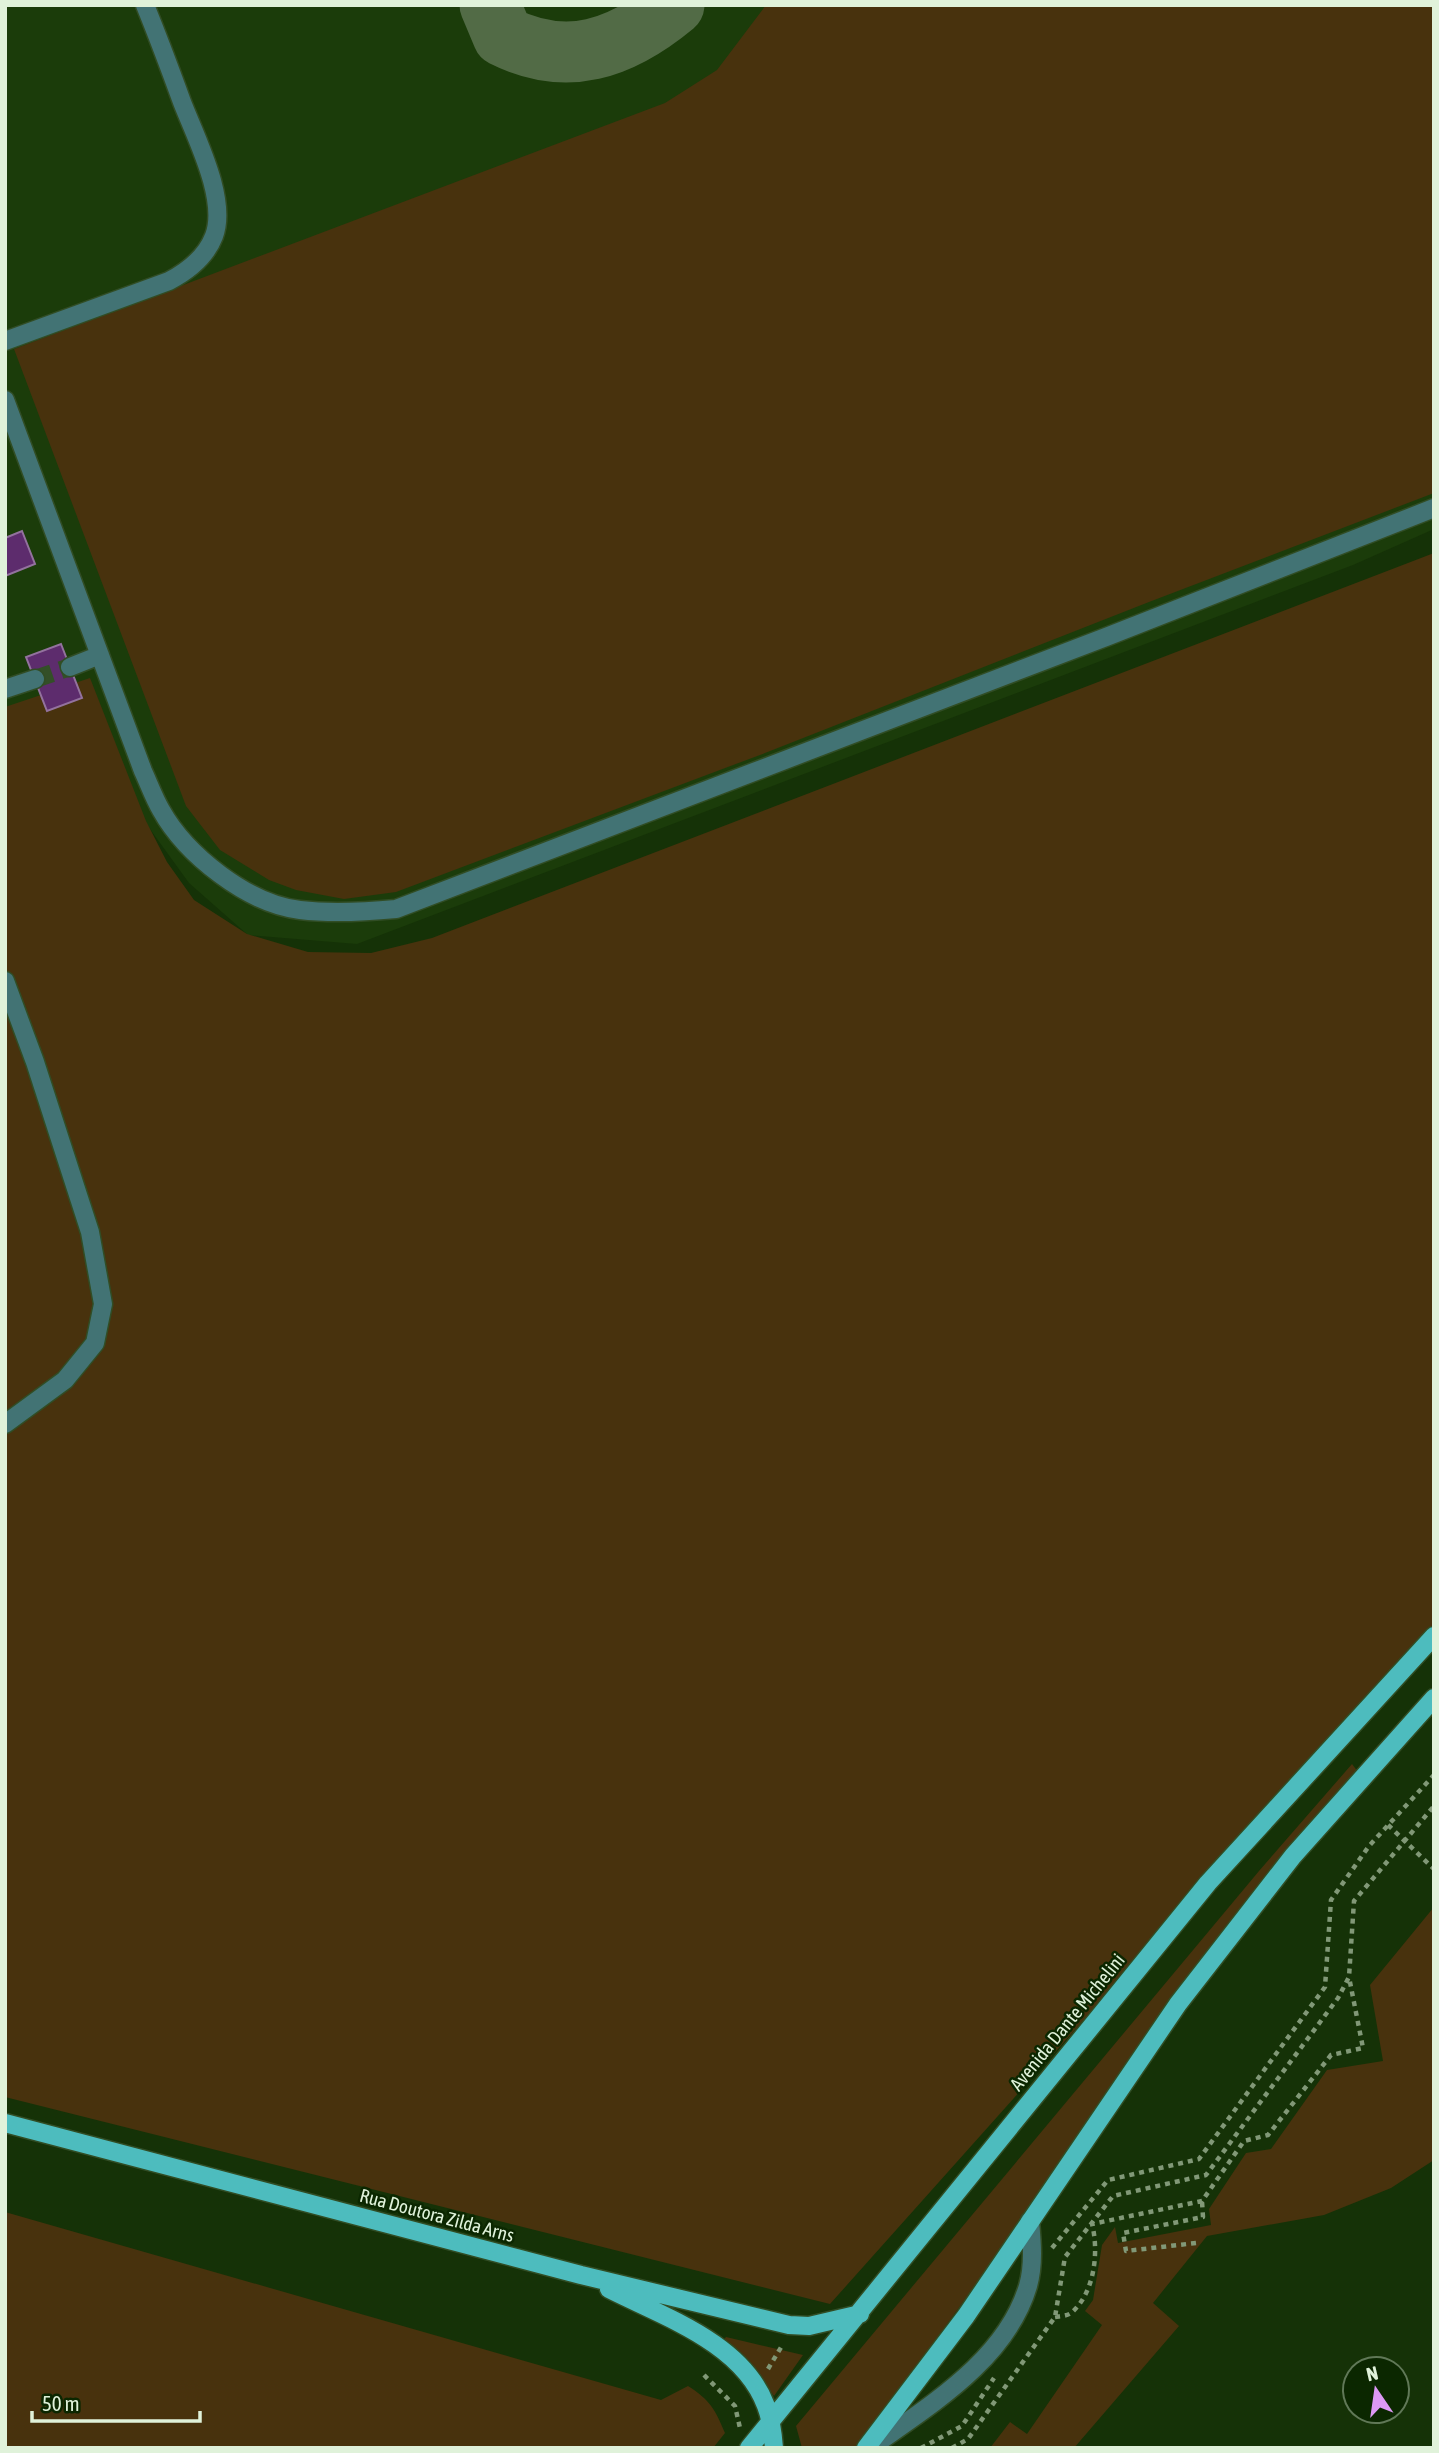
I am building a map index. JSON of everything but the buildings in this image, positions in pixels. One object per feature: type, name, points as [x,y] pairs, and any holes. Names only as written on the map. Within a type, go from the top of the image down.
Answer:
[{"type":"main road","name":"Avenida Dante Michelini","points":[[749,2448],[1208,1883],[1434,1636]]},
{"type":"main road","points":[[868,2448],[966,2316],[1186,1993],[1293,1856],[1434,1698]]},
{"type":"main road","name":"Rua Doutora Zilda Arns","points":[[5,2123],[581,2275],[789,2325],[809,2326],[860,2314]]},
{"type":"main road","points":[[581,2275],[703,2338],[727,2354],[744,2371],[765,2404],[774,2448]]},
{"type":"lane","points":[[5,341],[169,281],[188,271],[204,253],[214,236],[218,216],[211,177],[145,5]]},
{"type":"lane","points":[[5,400],[143,771],[161,811],[190,848],[221,876],[262,899],[297,910],[341,914],[396,909],[1106,637],[1434,508]]},
{"type":"lane","points":[[69,667],[100,655]]},
{"type":"lane","points":[[5,689],[35,679]]},
{"type":"lane","points":[[5,981],[35,1062],[90,1232],[103,1304],[95,1343],[65,1380],[5,1424]]},
{"type":"lane","points":[[868,2448],[945,2395],[982,2360],[1018,2315],[1029,2283],[1032,2253],[1030,2221]]},
{"type":"path","points":[[1050,2259],[1052,2247],[1108,2180],[1199,2159],[1325,1987],[1331,1900],[1369,1846],[1434,1775]]},
{"type":"path","points":[[1196,2243],[1126,2251],[1123,2234],[1203,2217],[1202,2201],[1244,2141],[1268,2135],[1331,2055],[1363,2048],[1349,1977],[1354,1901],[1434,1806]]},
{"type":"path","points":[[1388,1825],[1434,1869]]},
{"type":"path","points":[[962,2448],[1055,2317],[1065,2257],[1113,2196],[1206,2175],[1338,1998],[1349,1977]]},
{"type":"path","points":[[1092,2224],[1202,2201]]},
{"type":"path","points":[[1055,2317],[1069,2315],[1088,2293],[1097,2242],[1092,2224]]},
{"type":"path","points":[[756,2388],[781,2349],[789,2325]]},
{"type":"path","points":[[921,2448],[962,2426],[999,2371]]},
{"type":"path","points":[[704,2375],[735,2406],[741,2430],[733,2439]]},
{"type":"path","points":[[953,2448],[968,2439]]},
{"type":"shaded area","points":[[5,5],[1434,5],[1434,529],[1353,565],[357,944],[248,935],[189,883],[147,825],[5,742]]},
{"type":"shaded area","points":[[766,5],[1434,5],[1434,493],[765,753],[396,892],[344,899],[296,890],[269,880],[220,850],[186,806],[14,349],[665,103],[717,70]]},
{"type":"shaded area","points":[[1434,553],[1434,1628],[830,2304],[5,2097],[5,707],[41,695],[47,711],[81,698],[75,683],[90,678],[146,821],[167,862],[194,900],[247,934],[308,952],[371,953],[432,938]]},
{"type":"shaded area","points":[[1352,1764],[1358,1772],[1152,2033],[857,2448],[802,2448],[796,2426],[1259,1871]]},
{"type":"shaded area","points":[[1434,1907],[1434,2160],[1391,2188],[1324,2215],[1207,2236],[1153,2303],[1179,2326],[1074,2448],[990,2448],[1010,2422],[1027,2434],[1102,2325],[1085,2311],[1093,2300],[1102,2245],[1115,2227],[1118,2243],[1211,2225],[1209,2209],[1246,2153],[1271,2149],[1327,2070],[1383,2061],[1370,1985]]},
{"type":"shaded area","points":[[5,2212],[661,2400],[688,2386],[711,2406],[725,2433],[713,2448],[5,2448]]},
{"type":"shaded area","points":[[726,2337],[803,2355],[774,2396],[746,2359],[722,2342]]},
{"type":"taxiway","points":[[490,5],[503,36],[527,46],[571,52],[613,43],[634,33],[674,5]]},
{"type":"tunnel","points":[[35,679],[70,667]]}]
